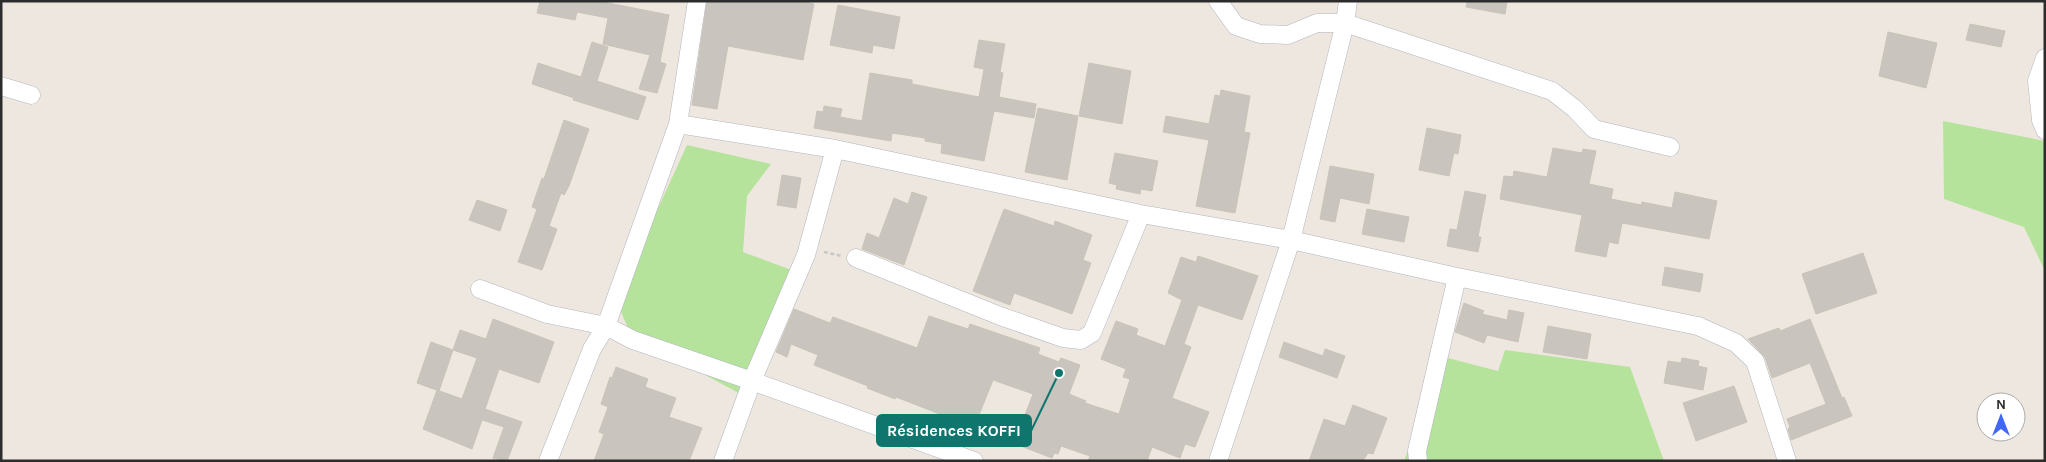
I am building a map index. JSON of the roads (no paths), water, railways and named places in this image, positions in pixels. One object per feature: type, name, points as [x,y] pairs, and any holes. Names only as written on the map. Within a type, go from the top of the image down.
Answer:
[{"type":"street","points":[[548,461],[592,349],[606,326],[678,124],[697,1]]},
{"type":"street","points":[[1218,1],[1236,26],[1260,34],[1288,35],[1317,23],[1345,23],[1552,91],[1575,109],[1594,129],[1670,148]]},
{"type":"street","points":[[1218,461],[1291,240],[1345,23],[1348,1]]},
{"type":"street","points":[[2045,58],[2037,81],[2045,130]]},
{"type":"street","points":[[1,86],[31,95]]},
{"type":"street","points":[[678,124],[834,149],[1141,214],[1291,240],[1457,277],[1698,326],[1736,343],[1755,361],[1787,461]]},
{"type":"street","points":[[723,461],[752,381],[806,255],[834,149]]},
{"type":"street","points":[[856,258],[1000,316],[1063,338],[1081,340],[1092,333],[1141,214]]},
{"type":"street","points":[[1418,461],[1417,451],[1457,277]]},
{"type":"street","points":[[480,289],[547,314],[606,326],[633,340],[974,461]]},
{"type":"place","name":"Résidences KOFFI","points":[[1059,373]]}]
